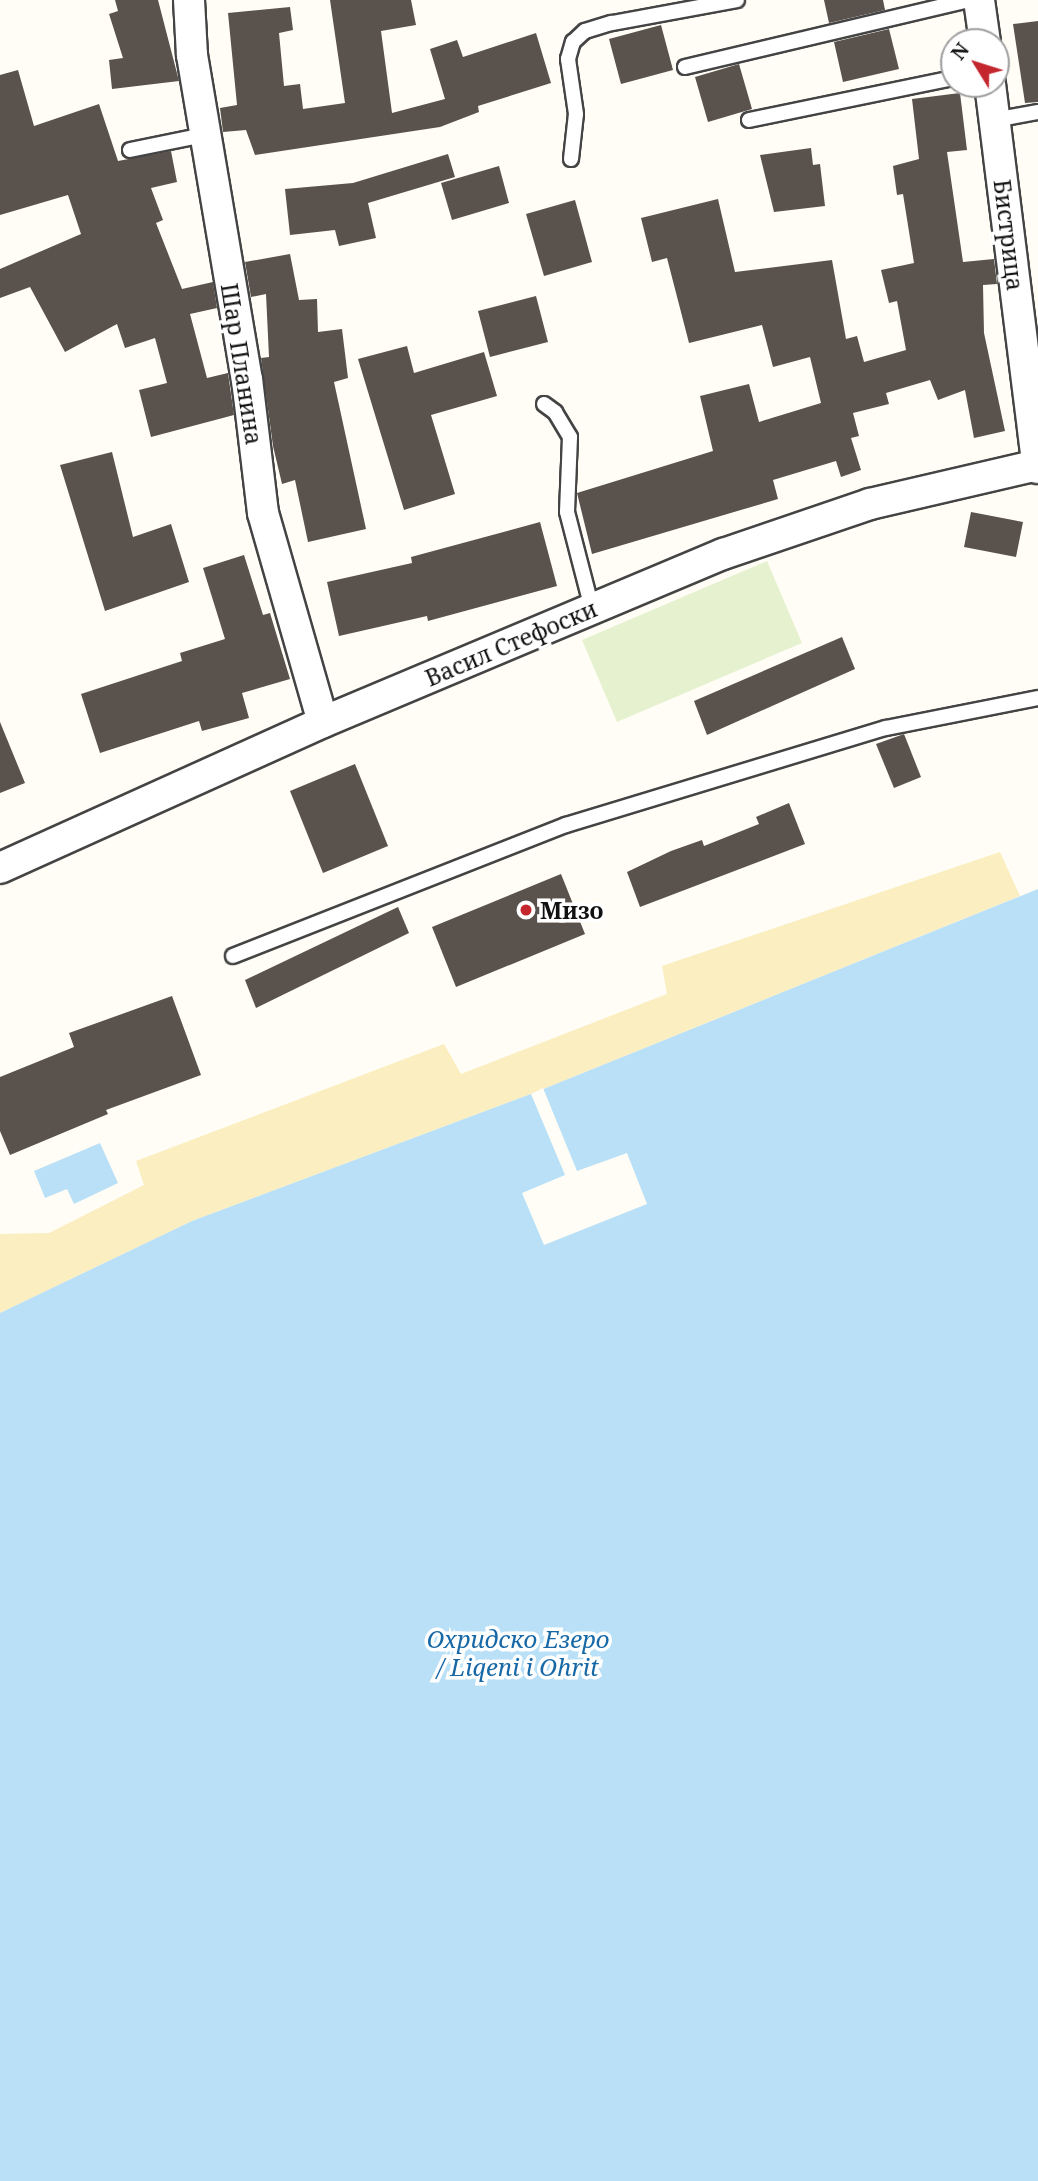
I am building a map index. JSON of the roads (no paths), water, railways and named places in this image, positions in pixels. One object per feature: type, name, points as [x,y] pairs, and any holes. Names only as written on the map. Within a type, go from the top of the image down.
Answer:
[{"type":"street","name":"Шар Планина","points":[[189,0],[204,135],[247,379],[263,513],[323,722]]},
{"type":"street","points":[[979,0],[983,28]]},
{"type":"street","name":"Бистрица","points":[[992,98],[1037,466]]},
{"type":"street","name":"Васил Стефоски","points":[[0,868],[323,722],[723,554],[870,504],[1037,466]]},
{"type":"lane","points":[[571,159],[576,114],[568,59],[573,42],[585,31],[612,23],[737,0]]},
{"type":"lane","points":[[685,67],[970,0]]},
{"type":"lane","points":[[749,120],[940,81]]},
{"type":"lane","points":[[995,120],[1038,112]]},
{"type":"lane","points":[[130,150],[204,135]]},
{"type":"lane","points":[[544,404],[555,412],[570,437],[567,512],[592,609]]},
{"type":"lane","points":[[233,956],[566,825],[886,728],[1038,698]]},
{"type":"water","name":"Охридско Езеро / Liqeni i Ohrit","points":[[1038,889],[1038,2181],[0,2181],[0,1313],[192,1221],[531,1094]]},
{"type":"water","points":[[100,1143],[118,1183],[74,1204],[67,1189],[45,1198],[34,1171]]},
{"type":"place","name":"Мизо","points":[[526,910]]}]
